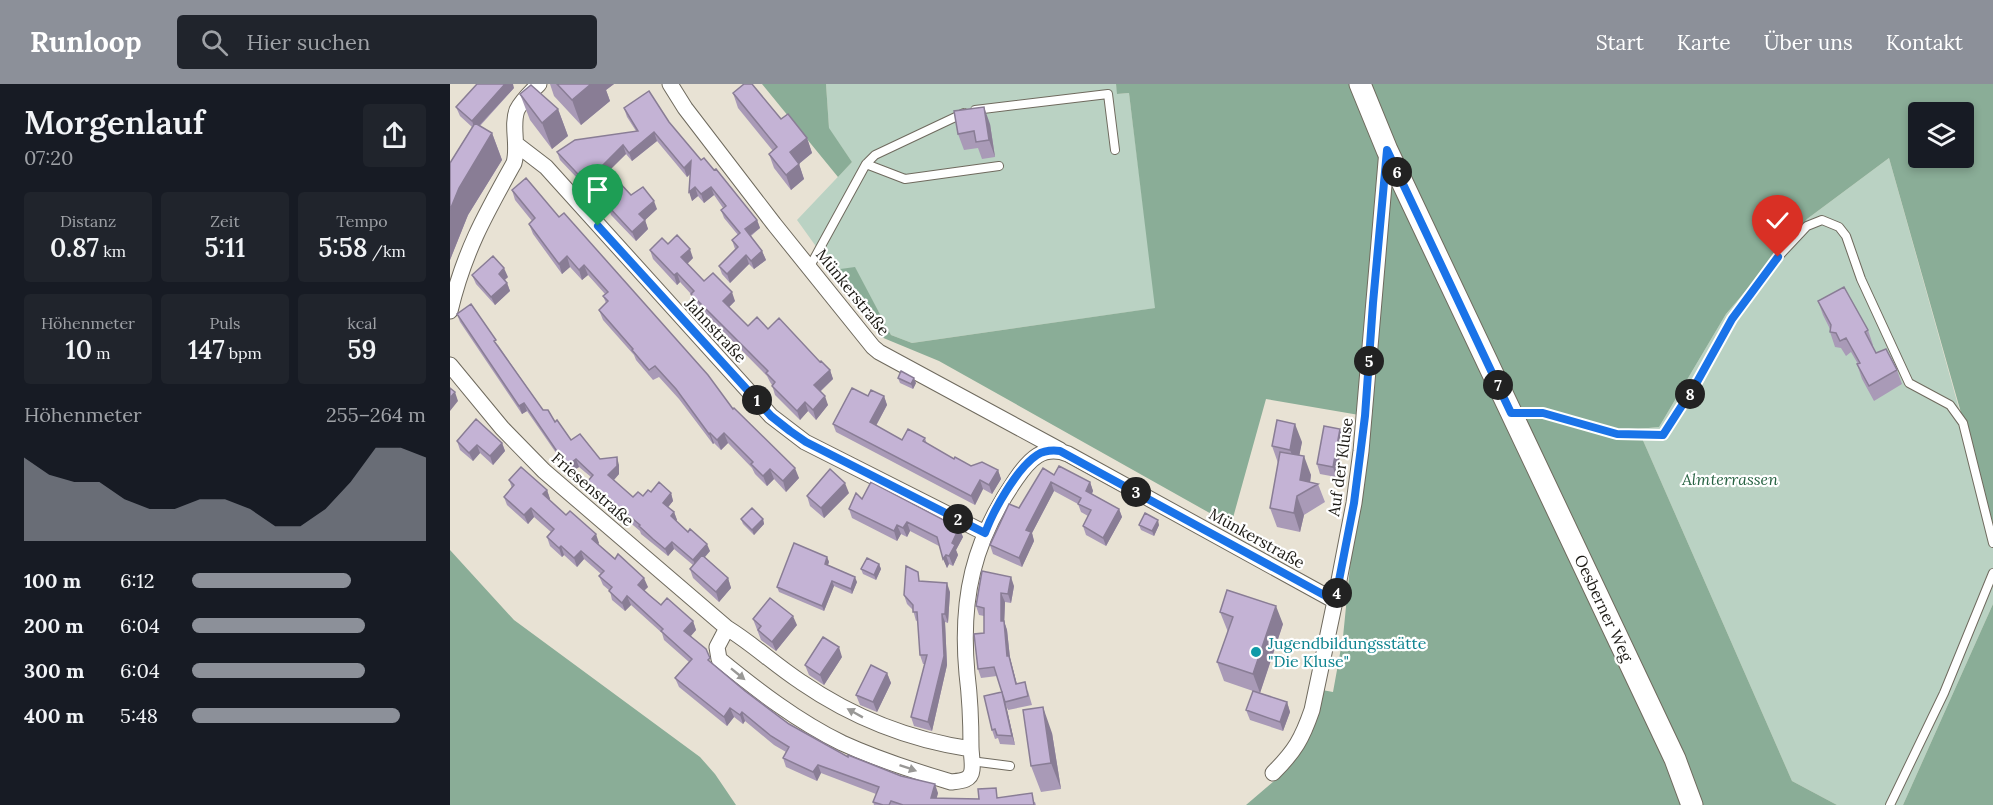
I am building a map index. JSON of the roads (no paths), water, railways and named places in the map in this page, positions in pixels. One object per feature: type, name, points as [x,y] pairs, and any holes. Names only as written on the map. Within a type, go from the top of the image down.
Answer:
[{"type":"street","points":[[450,311],[469,248],[488,208],[514,163],[515,118],[518,109],[538,84]]},
{"type":"street","name":"Münkerstraße","points":[[670,84],[809,268],[863,336],[879,352],[1335,601]]},
{"type":"street","name":"Oesberner Weg","points":[[1360,84],[1387,150],[1675,759],[1692,805]]},
{"type":"street","name":"Jahnstraße","points":[[516,144],[531,153],[546,167],[763,407],[790,431],[806,442],[985,533]]},
{"type":"street","name":"Auf der Kluse","points":[[1273,773],[1292,753],[1302,737],[1312,710],[1354,503],[1365,416],[1387,150]]},
{"type":"street","name":"Friesenstraße","points":[[450,365],[502,428],[544,471],[727,628],[741,636],[801,683],[869,721],[939,744],[972,760]]},
{"type":"street","points":[[727,628],[717,647],[719,659],[759,691],[814,726],[840,742],[873,756],[951,782],[969,778],[972,760],[972,727],[965,632],[970,578],[985,533],[1008,491],[1030,461],[1045,451],[1064,453]]},
{"type":"lane","points":[[809,268],[866,164],[875,155],[969,110],[1108,94],[1115,150]]},
{"type":"lane","points":[[866,164],[905,178],[999,166]]},
{"type":"lane","points":[[1511,413],[1543,413],[1617,434],[1663,435],[1692,391],[1732,319],[1778,257],[1808,226],[1822,220],[1839,226],[1846,236],[1861,279],[1909,383],[1950,405],[1962,423],[1993,543]]},
{"type":"lane","points":[[1890,805],[1944,693],[1993,573]]},
{"type":"lane","points":[[972,760],[1010,766]]},
{"type":"place","name":"Jugendbildungsstätte \"Die Kluse\"","points":[[1256,652]]},
{"type":"park label","name":"Almterrassen","points":[[1730,479]]}]
